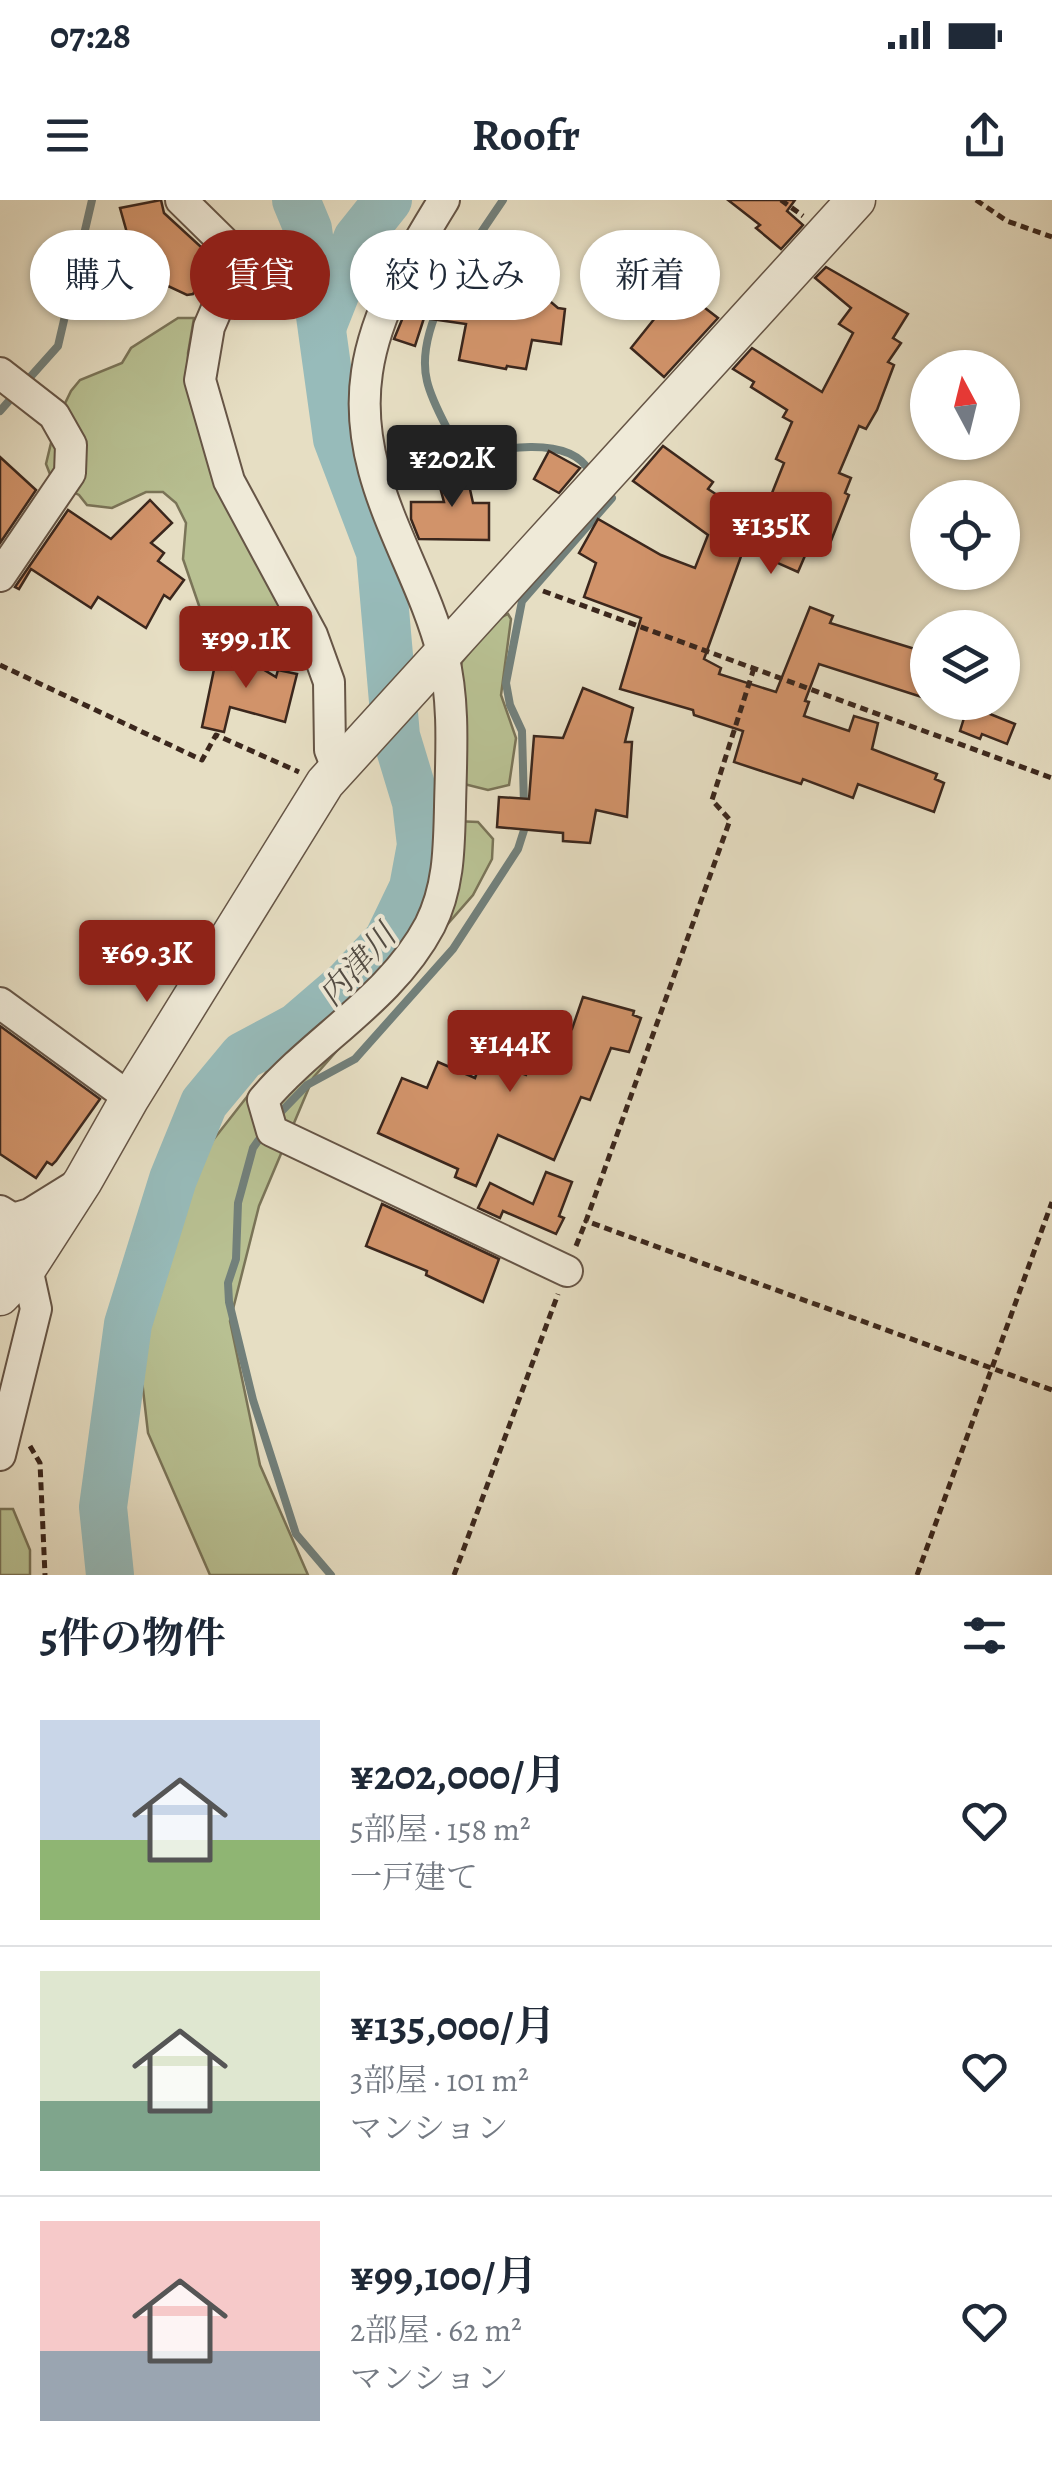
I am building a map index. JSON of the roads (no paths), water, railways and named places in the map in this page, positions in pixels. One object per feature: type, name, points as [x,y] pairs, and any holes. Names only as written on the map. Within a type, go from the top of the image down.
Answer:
[{"type":"street","points":[[181,200],[239,258],[209,327],[200,380],[230,481],[312,635],[328,682],[330,750],[336,770]]},
{"type":"street","points":[[444,200],[392,294],[374,340],[366,375],[365,417],[380,496],[440,657],[450,712],[448,870],[430,924],[389,985],[284,1076],[263,1100],[272,1131],[567,1270]]},
{"type":"street","points":[[0,1296],[14,1264],[84,1181],[130,1098],[336,770],[856,200]]},
{"type":"street","points":[[0,373],[54,415],[71,445],[70,473],[0,576]]},
{"type":"street","points":[[0,1003],[130,1098]]},
{"type":"street","points":[[0,1455],[36,1309],[14,1264],[16,1238],[6,1215],[30,1214],[84,1181]]},
{"type":"waterway","points":[[24,384],[58,346],[92,200]]},
{"type":"waterway","name":"内津川","points":[[110,1575],[103,1507],[128,1324],[173,1179],[204,1103],[243,1056],[297,1027],[347,984],[388,940],[413,888],[421,845],[416,802],[396,736],[380,552],[337,439],[308,229],[296,200]]},
{"type":"waterway","name":"内津川","points":[[323,325],[357,239],[388,200]]},
{"type":"waterway","points":[[503,200],[462,262],[437,311],[425,359],[430,391],[461,458],[511,448],[549,448],[580,460],[590,472]]},
{"type":"waterway","points":[[0,411],[15,394]]},
{"type":"waterway","points":[[524,805],[522,731],[510,705],[506,683],[522,601],[612,498],[605,490]]},
{"type":"waterway","points":[[277,1116],[307,1085],[355,1059],[453,949],[518,849],[526,824]]},
{"type":"waterway","points":[[265,1131],[253,1148],[238,1203],[236,1259],[228,1283],[229,1302],[253,1400],[296,1534],[331,1575]]}]
